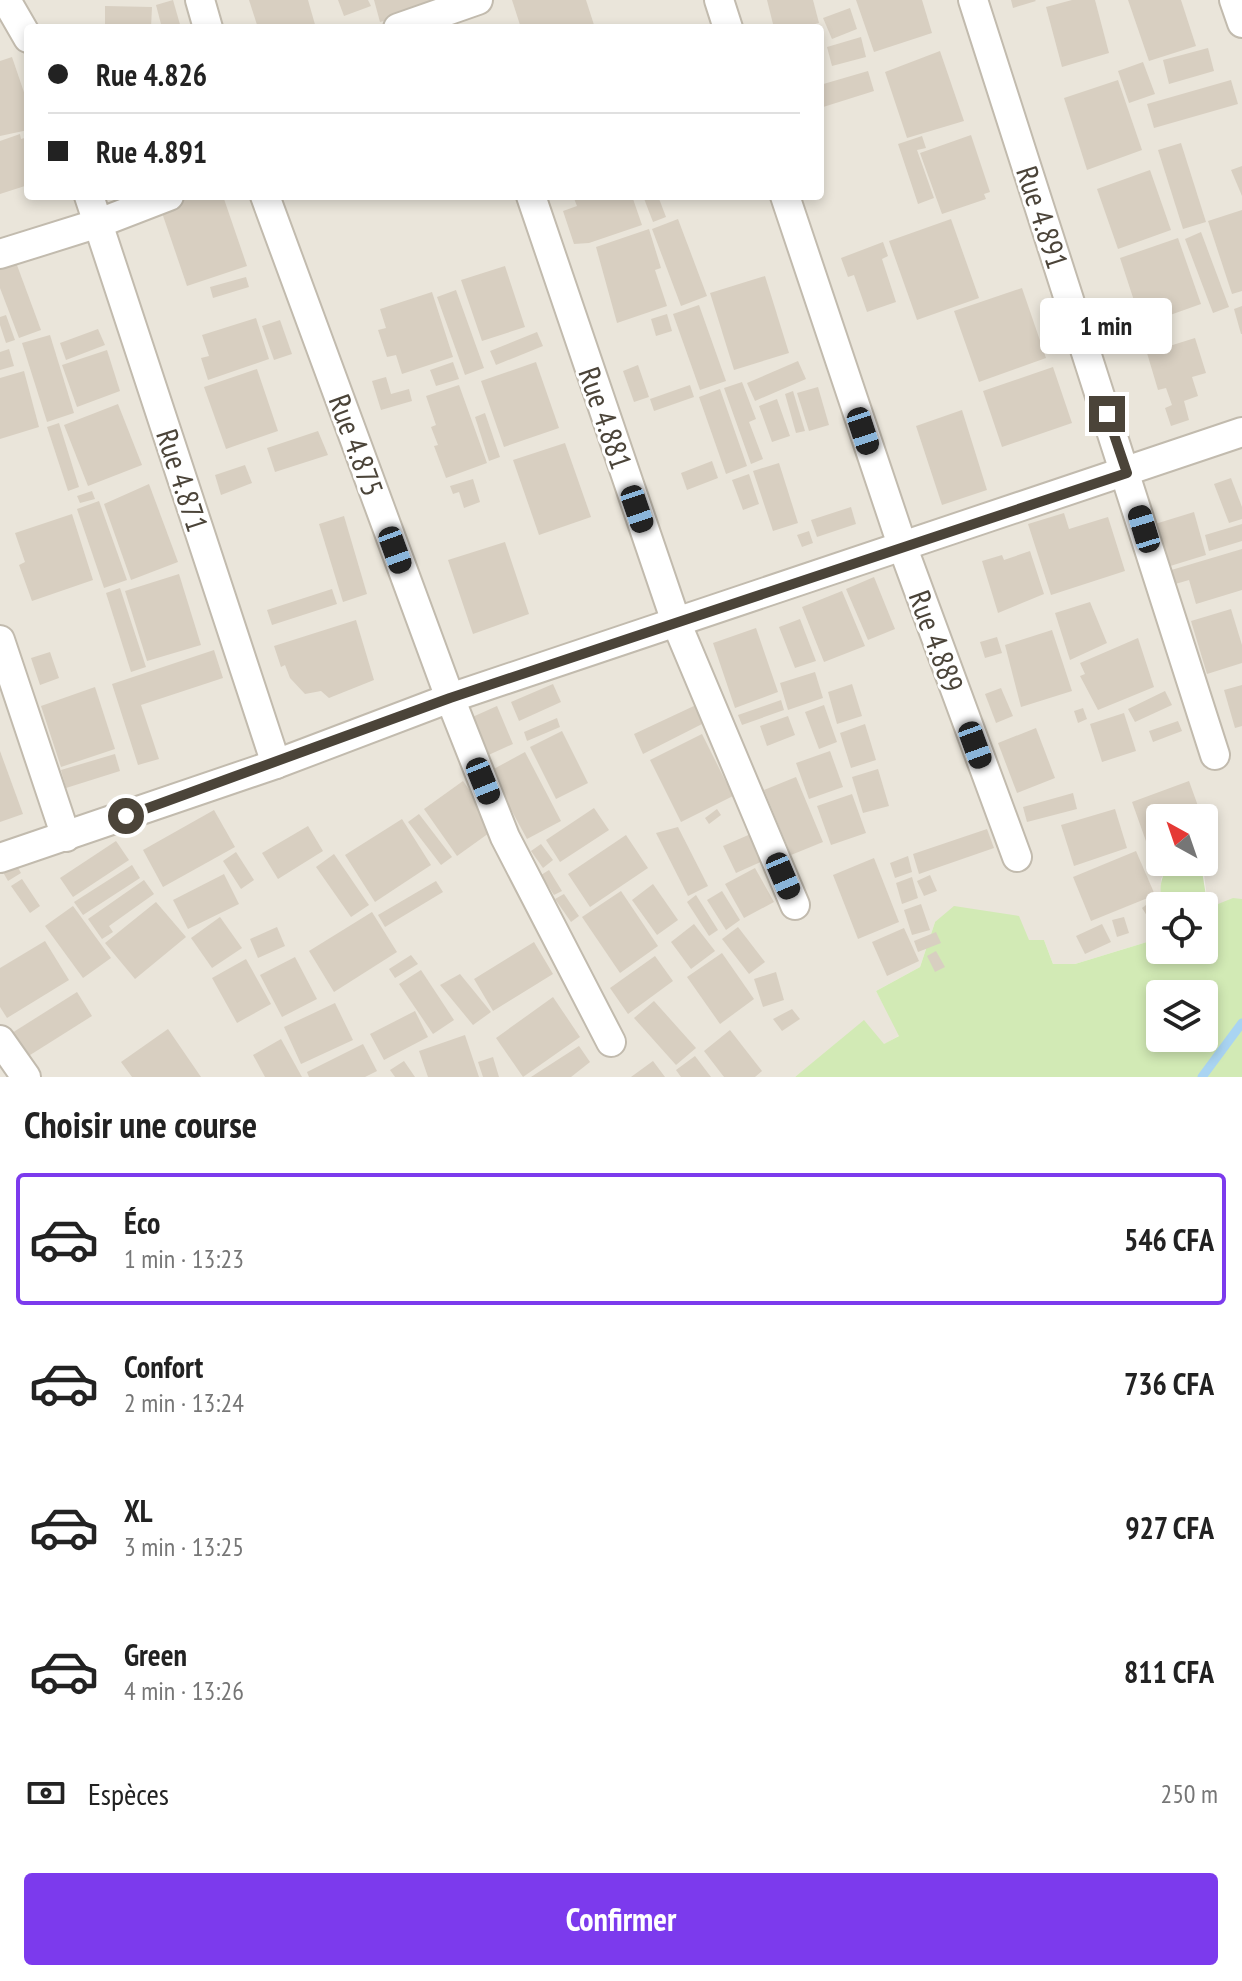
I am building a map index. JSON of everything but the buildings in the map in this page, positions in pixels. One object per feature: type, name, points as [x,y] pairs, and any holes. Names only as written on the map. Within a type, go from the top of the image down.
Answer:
[{"type":"street","points":[[6,0],[24,31]]},
{"type":"street","points":[[200,0],[207,24]]},
{"type":"street","points":[[719,0],[727,24]]},
{"type":"street","name":"Rue 4.891","points":[[973,0],[1215,755]]},
{"type":"street","points":[[1234,0],[1242,23]]},
{"type":"street","points":[[412,24],[470,8]]},
{"type":"street","name":"Rue 4.871","points":[[90,200],[276,764]]},
{"type":"street","points":[[0,254],[99,223],[159,200]]},
{"type":"street","name":"Rue 4.875","points":[[266,200],[450,698],[505,837],[611,1042]]},
{"type":"street","name":"Rue 4.881","points":[[532,200],[676,622],[795,905]]},
{"type":"street","name":"Rue 4.889","points":[[786,200],[903,548],[1017,857]]},
{"type":"street","points":[[0,858],[276,764],[450,698],[1242,432]]},
{"type":"street","points":[[0,640],[66,837]]},
{"type":"street","points":[[0,1040],[26,1077]]},
{"type":"shaded area","points":[[0,0],[1242,0],[1242,899],[1218,904],[1218,892],[1206,892],[1204,876],[1218,876],[1218,804],[1146,804],[1146,876],[1163,876],[1162,892],[1146,892],[1146,942],[1075,964],[1053,964],[1044,940],[1029,940],[935,922],[920,967],[876,991],[900,1035],[885,1044],[827,1054],[795,1077],[0,1077]]},
{"type":"green space","points":[[1163,876],[1203,876],[1205,892],[1161,892]]},
{"type":"green space","points":[[1233,898],[1242,899],[1242,1077],[795,1077],[864,1020],[884,1044],[899,1036],[876,991],[920,967],[935,922],[954,906],[1019,916],[1029,940],[1044,940],[1053,964],[1075,964],[1146,942],[1146,964],[1218,964],[1218,904]]},
{"type":"waterway","points":[[1202,1077],[1242,1023]]},
{"type":"route","points":[[126,816],[276,764],[450,698],[1127,473],[1107,414]]}]
